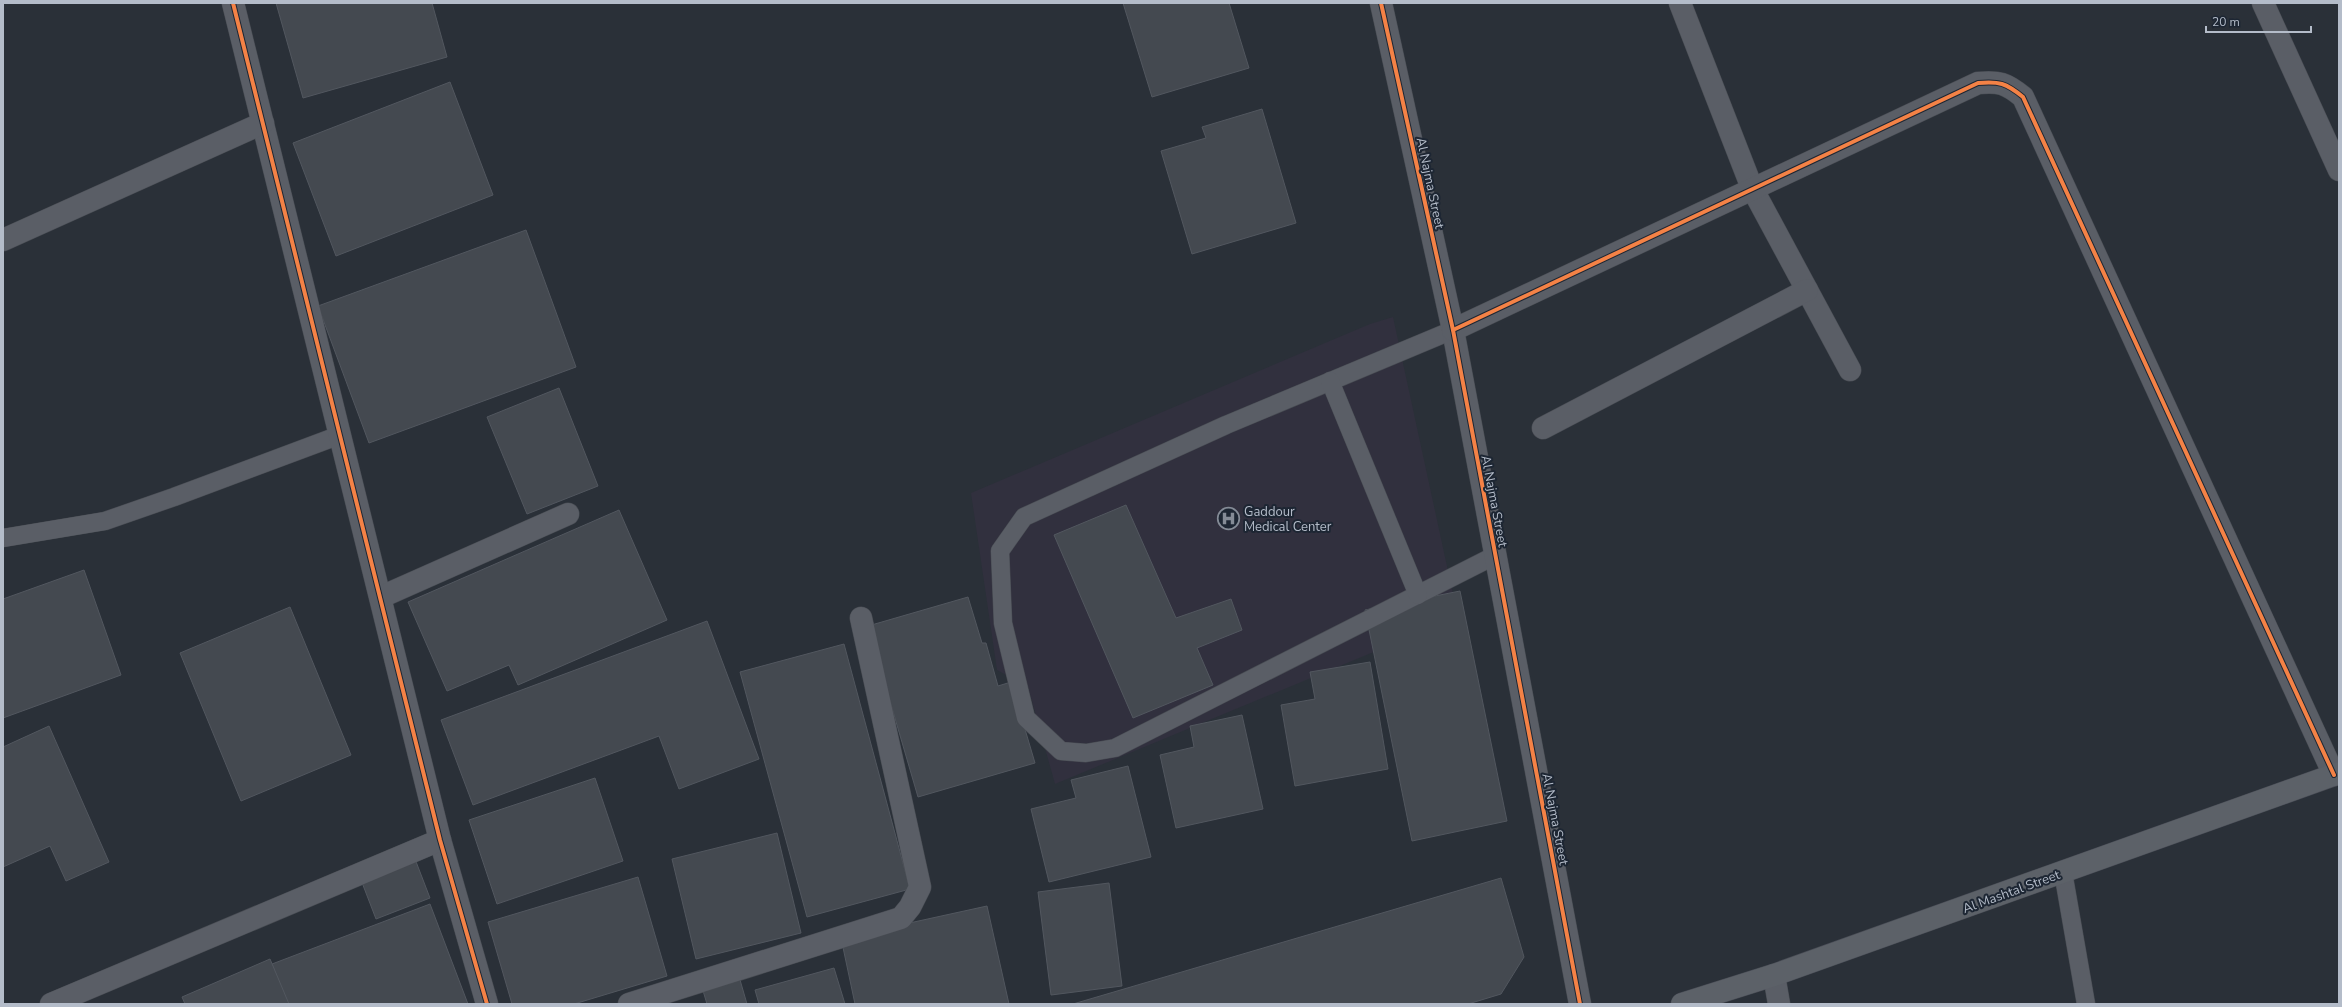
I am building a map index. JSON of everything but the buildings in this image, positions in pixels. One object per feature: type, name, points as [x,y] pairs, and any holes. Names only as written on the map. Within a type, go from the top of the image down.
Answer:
[{"type":"main road","name":"Al Mashtal Street","points":[[1682,1004],[1774,975],[2336,774]]},
{"type":"street","points":[[233,3],[440,840],[487,1004]]},
{"type":"street","name":"Al Najma Street","points":[[1381,3],[1453,330],[1580,1004]]},
{"type":"street","points":[[1680,3],[1752,188],[1850,370]]},
{"type":"street","points":[[2263,3],[2339,170]]},
{"type":"street","points":[[1453,330],[1752,188],[1978,83],[1994,81],[2009,85],[2023,97],[2336,774]]},
{"type":"street","points":[[3,240],[263,123]]},
{"type":"street","points":[[1543,428],[1807,290]]},
{"type":"street","points":[[381,597],[568,514]]},
{"type":"street","points":[[629,1004],[901,918],[918,895],[920,887],[861,618]]},
{"type":"street","points":[[51,1004],[440,840]]},
{"type":"street","points":[[1774,975],[1779,1004]]},
{"type":"lane","points":[[1453,330],[1226,424],[1024,517],[1000,551],[1003,623],[1026,718],[1061,751],[1086,753],[1115,748],[1496,554]]},
{"type":"lane","points":[[1330,381],[1418,595]]},
{"type":"lane","points":[[3,538],[105,521],[340,435]]},
{"type":"lane","points":[[2063,872],[2086,1004]]},
{"type":"shaded area","points":[[1393,317],[1458,617],[1055,784],[1028,687],[997,670],[971,493],[1370,324]]},
{"type":"cycle path","points":[[233,3],[440,840],[487,1004]]},
{"type":"cycle path","points":[[1381,3],[1453,330],[1580,1004]]},
{"type":"cycle path","points":[[1453,330],[1978,83],[1992,82],[2007,86],[2023,97],[2334,775]]},
{"type":"place","name":"Gaddour Medical Center","points":[[1229,518]]}]
